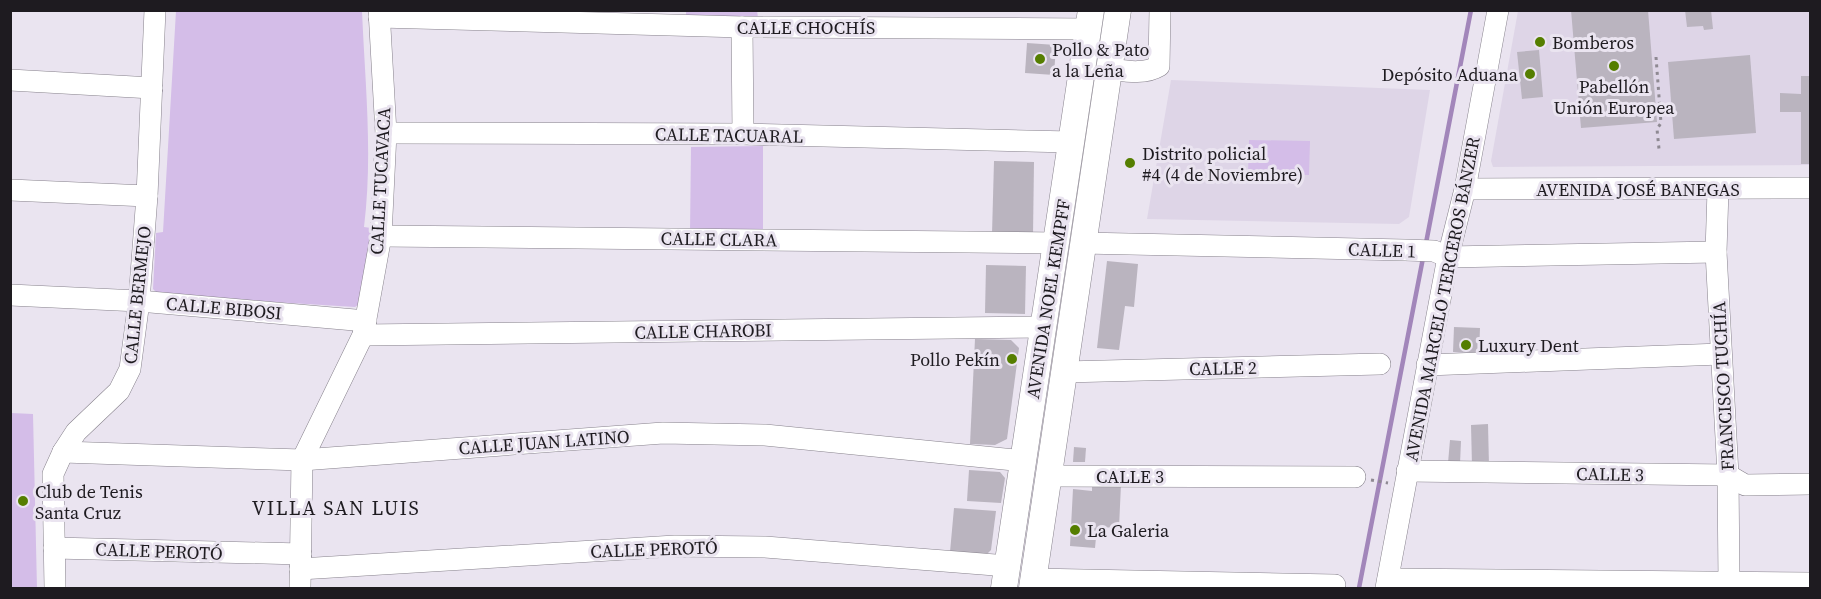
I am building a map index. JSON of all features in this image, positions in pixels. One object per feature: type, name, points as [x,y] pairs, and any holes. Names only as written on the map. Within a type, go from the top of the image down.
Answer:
[{"type":"main road","name":"AVENIDA NOEL KEMPFF","points":[[1019,582],[1049,482],[1082,243],[1118,10]]},
{"type":"main road","name":"AVENIDA NOEL KEMPFF","points":[[1019,582],[1023,461],[1090,20]]},
{"type":"main road","points":[[1045,322],[1069,259],[1082,243],[1077,235],[1072,212],[1070,149]]},
{"type":"street","name":"CALLE BERMEJO","points":[[55,588],[53,474],[76,432],[118,391],[130,369],[139,301],[147,196],[155,10]]},
{"type":"street","points":[[1109,69],[1134,72],[1152,70],[1158,66],[1160,10]]},
{"type":"street","name":"AVENIDA MARCELO TERCEROS BÁNZER","points":[[1387,584],[1401,478],[1427,365],[1441,254],[1465,189],[1497,10]]},
{"type":"street","name":"CALLE CHOCHÍS","points":[[379,14],[742,27],[1090,20]]},
{"type":"street","name":"CALLE TUCAVACA","points":[[300,571],[302,460],[364,328],[381,236],[386,133],[379,14]]},
{"type":"street","points":[[742,27],[742,134]]},
{"type":"street","points":[[10,80],[152,88]]},
{"type":"street","name":"CALLE TACUARAL","points":[[386,133],[742,134],[1070,149]]},
{"type":"street","name":"AVENIDA JOSÉ BANEGAS","points":[[1465,189],[1810,188]]},
{"type":"street","points":[[10,190],[147,196]]},
{"type":"street","name":"FRANCISCO TUCHÍA","points":[[1718,190],[1716,252],[1728,475],[1729,582]]},
{"type":"street","name":"CALLE CLARA","points":[[381,236],[1056,243]]},
{"type":"street","name":"CALLE 1","points":[[1082,243],[1405,250],[1441,254],[1716,252]]},
{"type":"street","name":"CALLE BIBOSI","points":[[10,295],[139,301],[364,328]]},
{"type":"street","name":"CALLE CHAROBI","points":[[364,328],[1045,322]]},
{"type":"street","points":[[1427,365],[1722,354]]},
{"type":"street","name":"CALLE 2","points":[[1065,372],[1380,364]]},
{"type":"street","name":"CALLE JUAN LATINO","points":[[63,452],[302,460],[663,433],[765,435],[1023,461]]},
{"type":"street","name":"CALLE 3","points":[[1401,478],[1728,475],[1745,485],[1810,484]]},
{"type":"street","name":"CALLE 3","points":[[1049,482],[1361,478]]},
{"type":"street","name":"CALLE PEROTÓ","points":[[54,548],[300,571],[675,546],[765,547],[1019,582],[1335,585]]},
{"type":"street","points":[[1387,584],[1810,583]]},
{"type":"path","points":[[1656,57],[1661,123],[1657,129],[1659,149]]},
{"type":"path","points":[[1361,478],[1401,478]]},
{"type":"shaded area","points":[[757,10],[758,18],[686,18],[686,11]]},
{"type":"shaded area","points":[[176,11],[362,11],[368,146],[364,227],[371,228],[367,266],[358,305],[355,307],[159,295],[153,289],[156,233],[163,232]]},
{"type":"shaded area","points":[[1518,11],[1810,11],[1810,165],[1493,167],[1491,161]]},
{"type":"shaded area","points":[[1171,80],[1430,90],[1409,217],[1399,224],[1147,219]]},
{"type":"shaded area","points":[[1249,140],[1310,141],[1309,175],[1248,174]]},
{"type":"shaded area","points":[[763,146],[763,234],[690,233],[691,147]]},
{"type":"shaded area","name":"Club de Tenis Santa Cruz","points":[[11,413],[33,414],[37,588],[11,588]]},
{"type":"building","name":"Pabellón Unión Europea","points":[[1571,10],[1648,10],[1657,122],[1581,128]]},
{"type":"building","points":[[1685,10],[1711,10],[1713,29],[1704,30],[1703,26],[1687,27]]},
{"type":"building","name":"Pollo & Pato a la Leña","points":[[1027,43],[1056,45],[1054,75],[1025,73]]},
{"type":"building","name":"Depósito Aduana","points":[[1539,50],[1543,97],[1522,99],[1517,52]]},
{"type":"building","points":[[1750,55],[1756,133],[1674,139],[1668,62]]},
{"type":"building","points":[[1801,76],[1810,76],[1810,164],[1801,164],[1801,112],[1780,112],[1780,93],[1801,94]]},
{"type":"building","points":[[994,161],[1034,162],[1033,235],[992,234]]},
{"type":"building","points":[[1107,261],[1138,264],[1134,307],[1125,306],[1119,350],[1097,348]]},
{"type":"building","points":[[986,265],[1026,266],[1025,314],[985,313]]},
{"type":"building","points":[[1454,327],[1480,328],[1479,353],[1453,352]]},
{"type":"building","points":[[975,339],[1011,340],[1019,348],[1007,439],[995,445],[970,444]]},
{"type":"building","points":[[1488,424],[1489,466],[1472,466],[1471,425]]},
{"type":"building","points":[[1450,440],[1461,441],[1460,464],[1448,463]]},
{"type":"building","points":[[1074,447],[1086,448],[1085,462],[1073,462]]},
{"type":"building","points":[[969,470],[1000,472],[1005,478],[1001,503],[967,501]]},
{"type":"building","points":[[1092,482],[1121,484],[1119,528],[1097,527],[1095,548],[1070,546],[1073,489],[1092,491]]},
{"type":"building","points":[[954,508],[996,511],[991,550],[986,555],[950,552]]},
{"type":"waterway","points":[[1426,243],[1471,10]]},
{"type":"waterway","points":[[1359,588],[1423,258]]},
{"type":"place","name":"Bomberos","points":[[1540,42]]},
{"type":"place","name":"Pollo & Pato a la Leña","points":[[1040,59]]},
{"type":"place","name":"Pabellón Unión Europea","points":[[1614,66]]},
{"type":"place","name":"Depósito Aduana","points":[[1530,74]]},
{"type":"place","name":"Distrito policial #4 (4 de Noviembre)","points":[[1130,163]]},
{"type":"place","name":"Luxury Dent","points":[[1466,345]]},
{"type":"place","name":"Pollo Pekín","points":[[1012,359]]},
{"type":"place","name":"Club de Tenis Santa Cruz","points":[[23,501]]},
{"type":"place","name":"La Galeria","points":[[1075,530]]},
{"type":"district","name":"VILLA SAN LUIS","points":[[336,508]]}]
